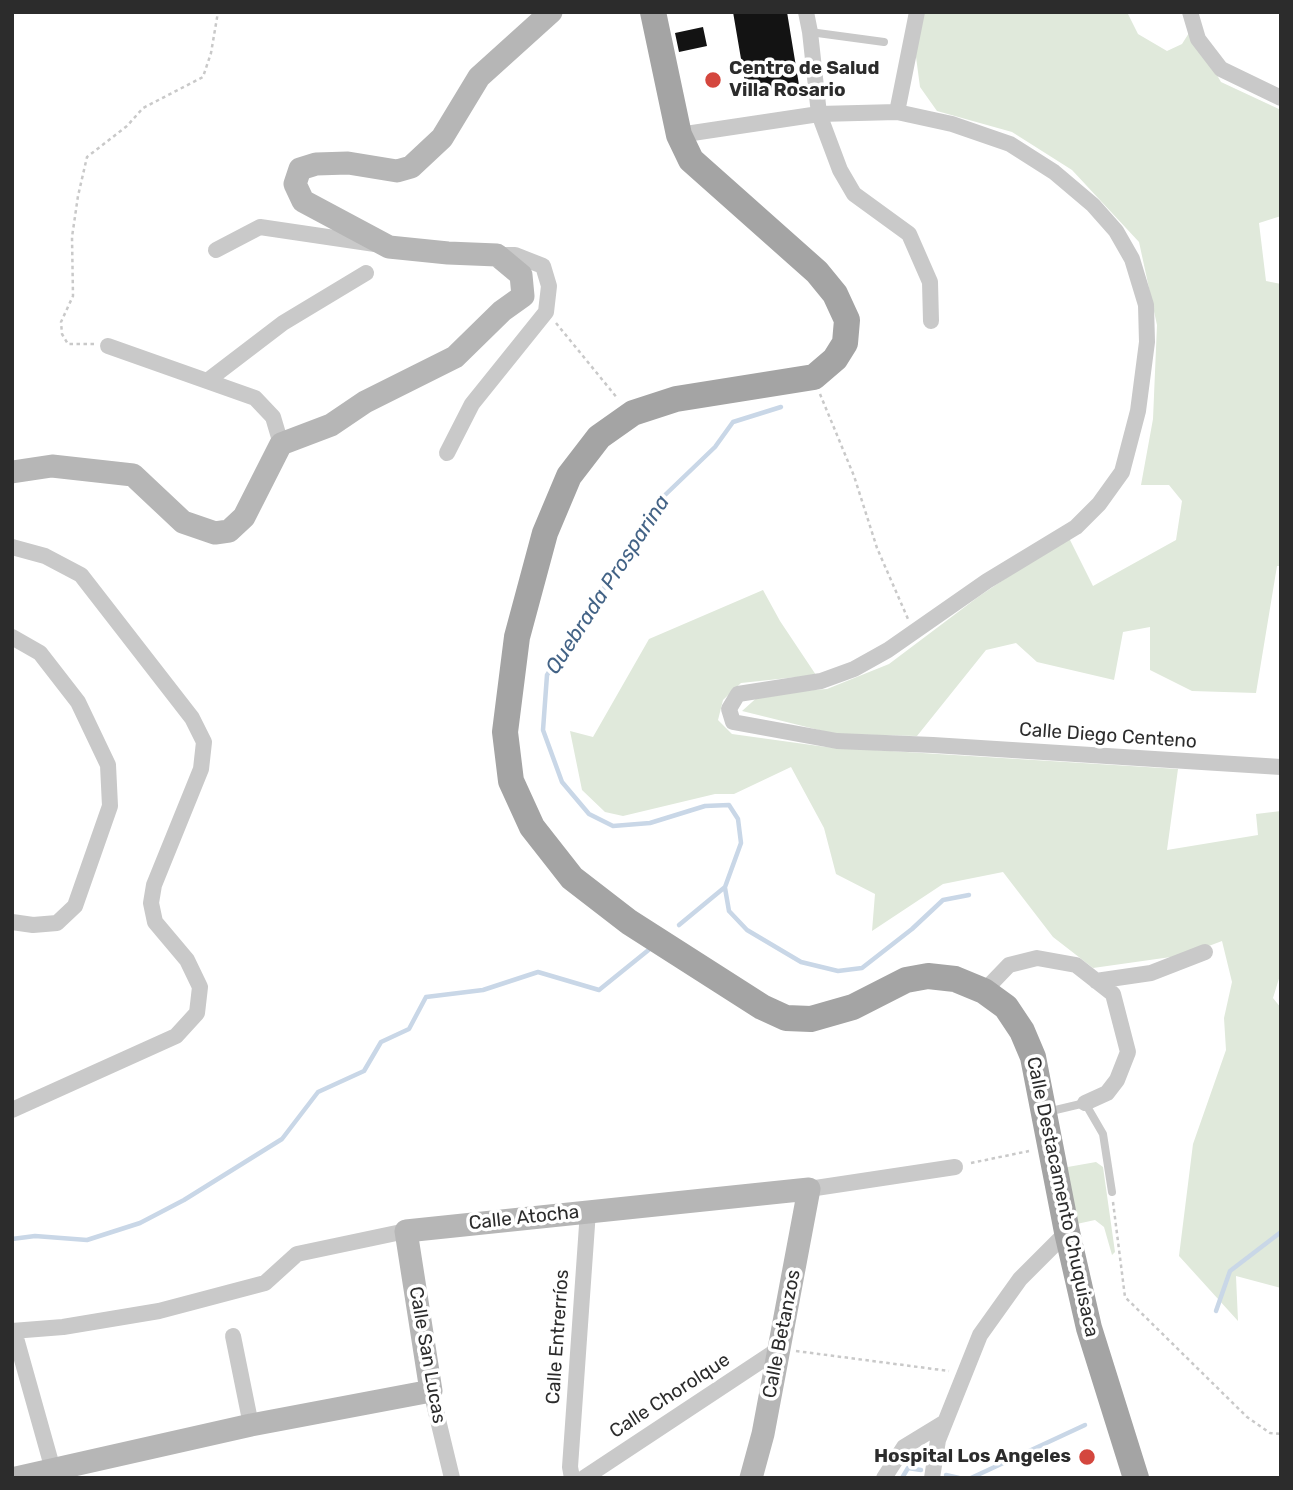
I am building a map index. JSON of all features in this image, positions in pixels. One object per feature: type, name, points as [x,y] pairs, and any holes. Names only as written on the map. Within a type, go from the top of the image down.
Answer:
[{"type":"main road","name":"Calle Destacamento Chuquisaca","points":[[653,12],[679,135],[691,160],[817,272],[835,294],[846,320],[845,343],[835,359],[814,377],[676,399],[633,413],[599,437],[569,476],[545,533],[517,637],[505,732],[511,781],[532,827],[572,878],[629,922],[740,994],[786,1018],[811,1019],[837,1012],[906,981],[928,976],[955,979],[984,991],[1006,1007],[1022,1031],[1033,1057],[1049,1146],[1089,1328],[1136,1478]]},
{"type":"street","points":[[389,247],[303,201],[295,184],[300,169],[316,164],[348,163],[397,171],[411,167],[442,138],[479,78],[551,12]]},
{"type":"street","points":[[806,12],[819,114],[840,170],[855,194],[909,233],[930,282],[932,321]]},
{"type":"street","points":[[897,112],[917,12]]},
{"type":"street","points":[[1190,12],[1198,39],[1221,69],[1281,98]]},
{"type":"street","points":[[679,135],[819,114],[897,112],[952,124],[1010,144],[1054,172],[1093,205],[1116,231],[1132,259],[1146,305],[1147,342],[1138,411],[1122,472],[1099,504],[1076,527],[987,581],[916,631]]},
{"type":"street","points":[[216,250],[260,227],[389,247],[448,253],[515,255],[543,266],[549,286],[546,312],[472,404],[447,453]]},
{"type":"street","points":[[12,472],[52,466],[133,475],[183,522],[215,533],[229,531],[244,517],[281,444],[331,425],[365,402],[455,357],[502,311],[523,296],[521,275],[497,255]]},
{"type":"street","points":[[207,381],[283,323],[366,273]]},
{"type":"street","points":[[108,346],[255,398],[273,417],[281,444]]},
{"type":"street","points":[[12,547],[44,556],[81,575],[192,718],[204,742],[201,769],[154,885],[151,903],[155,922],[187,960],[200,987],[197,1013],[176,1036],[12,1110]]},
{"type":"street","name":"Calle Diego Centeno","points":[[916,631],[854,668],[821,681],[738,694],[729,709],[733,722],[837,741],[1281,767]]},
{"type":"street","points":[[12,637],[40,653],[78,702],[108,765],[110,806],[75,906],[57,923],[33,925],[12,922]]},
{"type":"street","points":[[1096,981],[1151,973],[1180,964],[1205,952]]},
{"type":"street","points":[[984,991],[1009,965],[1037,958],[1076,965],[1113,995],[1128,1052],[1117,1080],[1107,1093],[1085,1103]]},
{"type":"street","name":"Calle Atocha","points":[[13,1331],[63,1327],[159,1311],[265,1283],[297,1254],[406,1231],[809,1189],[955,1167]]},
{"type":"street","name":"Calle Betanzos","points":[[751,1478],[763,1434],[809,1189]]},
{"type":"street","name":"Calle Entrerríos","points":[[571,1472],[589,1211]]},
{"type":"street","name":"Calle San Lucas","points":[[406,1231],[431,1391],[452,1478]]},
{"type":"street","points":[[933,1478],[938,1440],[979,1335],[1020,1279],[1067,1232]]},
{"type":"street","points":[[13,1331],[54,1473]]},
{"type":"street","points":[[233,1336],[251,1425]]},
{"type":"street","name":"Calle Chorolque","points":[[584,1478],[779,1349]]},
{"type":"street","points":[[16,1478],[54,1473],[251,1425],[431,1391]]},
{"type":"street","points":[[884,1478],[904,1447],[945,1422]]},
{"type":"lane","points":[[810,32],[884,42]]},
{"type":"lane","points":[[1044,1113],[1085,1103],[1103,1134],[1112,1192]]},
{"type":"path","points":[[108,346],[68,344],[62,334],[61,321],[73,296],[72,237],[78,196],[88,157],[127,126],[143,108],[203,77],[211,53],[218,12]]},
{"type":"path","points":[[546,312],[633,413]]},
{"type":"path","points":[[819,393],[854,476],[877,548],[903,611],[916,631]]},
{"type":"path","points":[[955,1167],[1049,1146]]},
{"type":"path","points":[[1112,1192],[1125,1297],[1247,1418],[1270,1433],[1281,1434]]},
{"type":"path","points":[[779,1349],[963,1373]]},
{"type":"shaded area","points":[[920,12],[1127,12],[1138,34],[1167,51],[1182,44],[1194,25],[1197,41],[1221,82],[1281,110],[1281,216],[1259,223],[1266,281],[1281,284],[1281,566],[1277,566],[1256,693],[1192,691],[1150,670],[1150,627],[1123,632],[1114,680],[1037,662],[1016,643],[986,650],[917,736],[835,734],[742,711],[761,694],[827,689],[889,664],[978,597],[1068,536],[1093,586],[1176,540],[1182,501],[1169,485],[1141,485],[1153,419],[1157,325],[1139,242],[1072,170],[1012,132],[937,111],[920,87],[914,42]]},
{"type":"shaded area","points":[[763,590],[816,675],[741,683],[723,700],[718,720],[732,734],[826,747],[1178,769],[1167,850],[1258,835],[1256,814],[1281,811],[1281,972],[1273,998],[1281,1008],[1281,1288],[1236,1276],[1238,1321],[1179,1256],[1193,1144],[1226,1050],[1224,1018],[1232,982],[1222,941],[1185,955],[1093,968],[1053,937],[1003,872],[943,884],[872,931],[875,894],[836,874],[824,828],[791,767],[734,794],[715,794],[623,816],[605,812],[582,790],[570,731],[593,737],[649,639]]},
{"type":"shaded area","points":[[1096,1162],[1103,1167],[1115,1252],[1112,1255],[1104,1227],[1095,1220],[1072,1225],[1062,1168]]},
{"type":"building","points":[[733,12],[787,12],[799,85],[747,94]]},
{"type":"building","points":[[703,27],[707,46],[679,52],[675,33]]},
{"type":"waterway","name":"Quebrada Prosparina","points":[[679,925],[725,887],[741,843],[738,819],[729,805],[705,806],[650,823],[613,826],[589,814],[562,782],[543,730],[547,675],[665,495],[715,447],[733,422],[781,407]]},
{"type":"waterway","points":[[725,888],[729,911],[747,930],[801,962],[838,971],[862,968],[912,929],[943,900],[969,895]]},
{"type":"waterway","name":"Quebrada Prosparina","points":[[12,1239],[35,1236],[87,1240],[140,1223],[184,1200],[282,1139],[318,1092],[364,1071],[381,1042],[409,1029],[426,997],[483,990],[538,972],[599,990],[651,948]]},
{"type":"waterway","points":[[1216,1311],[1230,1271],[1281,1232]]},
{"type":"waterway","points":[[971,1478],[1085,1425]]},
{"type":"waterway","points":[[902,1478],[908,1468],[921,1470]]},
{"type":"waterway","points":[[946,1475],[959,1478]]},
{"type":"place","name":"Centro de Salud Villa Rosario","points":[[713,80]]},
{"type":"place","name":"Hospital Los Angeles","points":[[1087,1457]]}]
